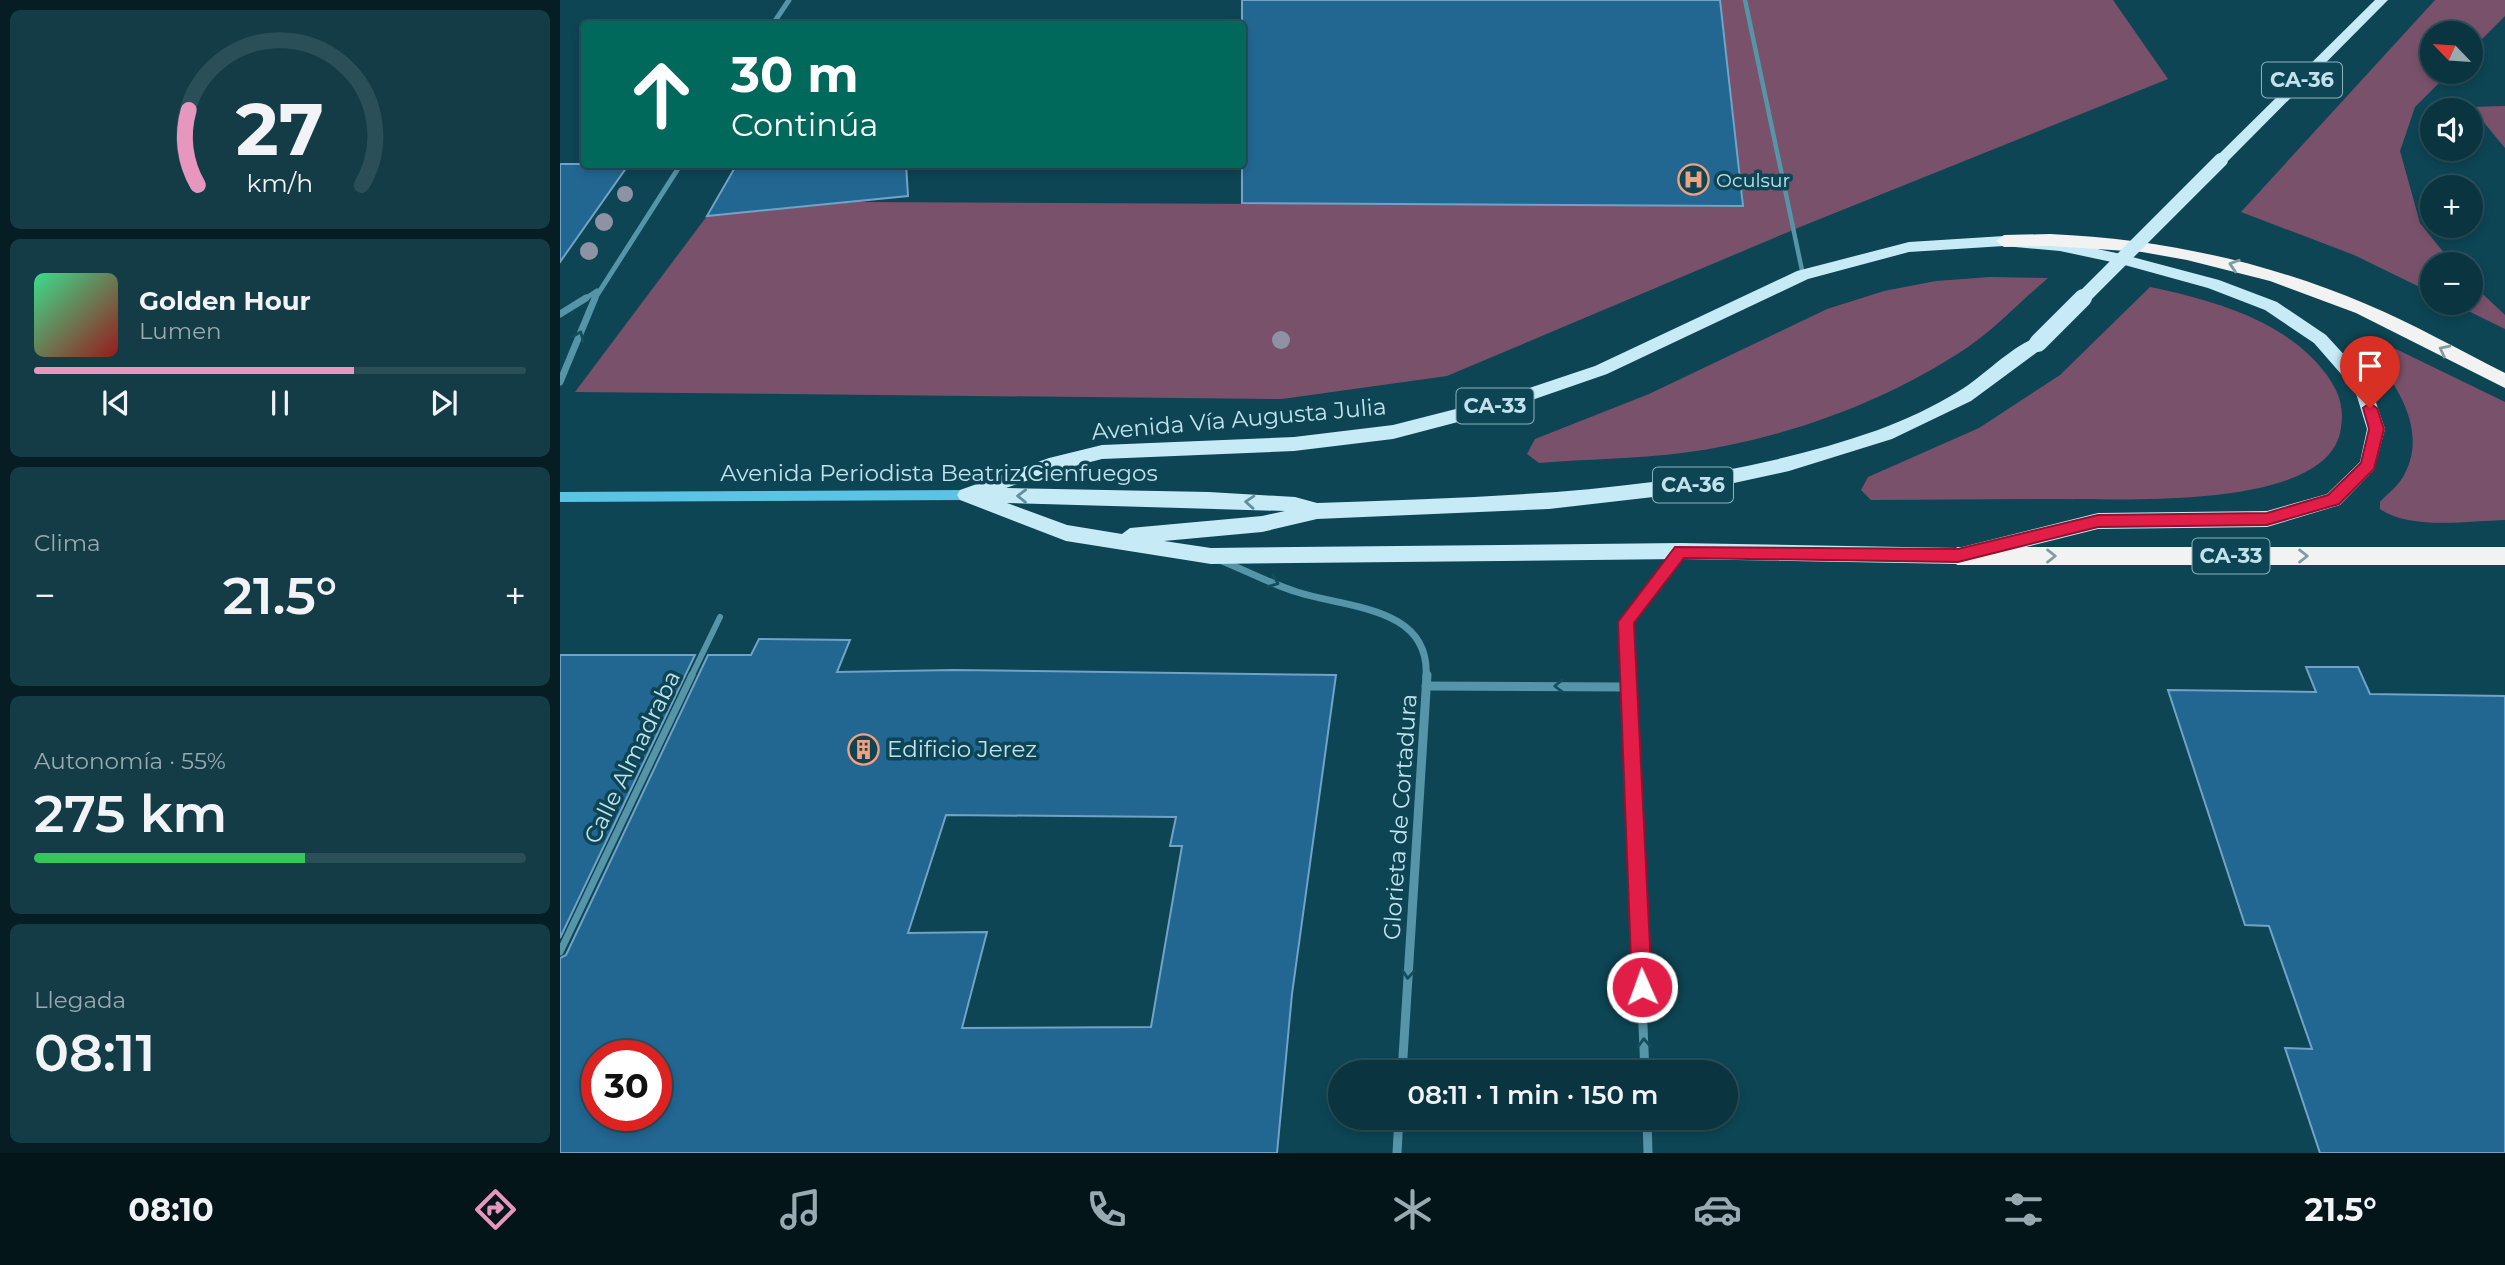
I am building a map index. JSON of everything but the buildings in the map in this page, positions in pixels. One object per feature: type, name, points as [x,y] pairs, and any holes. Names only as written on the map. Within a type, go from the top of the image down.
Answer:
[{"type":"highway","name":"Avenida Periodista Beatriz Cienfuegos","points":[[1085,537],[1164,535],[1238,527],[1317,511],[1549,502],[1688,486],[1789,464],[1886,434],[1965,396],[2038,342],[2382,0]]},
{"type":"highway","name":"Avenida Vía Augusta Julia","points":[[966,495],[1049,465],[1102,452],[1294,444],[1393,432],[1500,404],[1601,370],[1802,275],[1909,247],[2063,238],[2135,243],[2220,261],[2361,309],[2505,381]]},
{"type":"highway","points":[[1958,555],[2098,521],[2267,519],[2333,500],[2368,465],[2376,429],[2363,387],[2320,339],[2271,306],[2213,284],[2121,259],[2060,246],[2004,241]]},
{"type":"highway","name":"Avenida Periodista Beatriz Cienfuegos","points":[[966,495],[1209,499],[1295,505],[1317,511]]},
{"type":"highway","points":[[966,495],[1031,522],[1085,537]]},
{"type":"highway","name":"CA-33","points":[[1085,537],[1211,556],[1680,551],[1958,555],[2505,556]]},
{"type":"main road","name":"Avenida Periodista Beatriz Cienfuegos","points":[[560,497],[966,495]]},
{"type":"street","points":[[775,21],[789,0]]},
{"type":"street","points":[[1745,0],[1802,275]]},
{"type":"street","points":[[560,381],[598,291],[678,168]]},
{"type":"street","points":[[560,314],[598,291]]},
{"type":"street","points":[[1644,1060],[1626,622],[1680,551]]},
{"type":"street","points":[[1211,556],[1298,592],[1383,615],[1407,627],[1422,643],[1427,656],[1426,686]]},
{"type":"street","name":"Calle Almadraba","points":[[560,953],[720,617]]},
{"type":"street","name":"Glorieta de Cortadura","points":[[1403,1060],[1426,686],[1627,687]]},
{"type":"street","points":[[1396,1153],[1398,1130]]},
{"type":"street","points":[[1647,1130],[1648,1153]]},
{"type":"shaded area","points":[[1720,0],[2113,0],[2168,79],[1800,227],[1447,376],[1282,399],[575,392],[707,216],[856,202],[1742,206]]},
{"type":"shaded area","points":[[2435,0],[2505,0],[2505,16],[2483,38],[2483,21],[2420,21],[2420,84],[2438,84],[2424,98],[2420,98],[2400,151],[2420,223],[2420,238],[2432,238],[2443,252],[2420,252],[2420,287],[2354,255],[2241,212]]},
{"type":"shaded area","points":[[2505,106],[2505,148],[2483,121],[2483,107]]},
{"type":"shaded area","points":[[1990,277],[2048,278],[1968,347],[1902,385],[1831,416],[1757,439],[1682,453],[1539,463],[1527,454],[1535,439],[1649,394],[1827,309],[1884,291],[1936,281]]},
{"type":"shaded area","points":[[2150,287],[2198,298],[2246,315],[2290,339],[2309,355],[2331,381],[2341,409],[2340,433],[2325,458],[2296,476],[2257,488],[2165,499],[1871,500],[1861,490],[1868,477],[1979,428],[2060,375]]},
{"type":"shaded area","points":[[2483,294],[2505,315],[2505,329],[2476,315],[2483,315]]},
{"type":"shaded area","points":[[2374,349],[2396,349],[2505,402],[2505,520],[2423,522],[2392,516],[2380,509],[2380,502],[2403,477],[2413,445],[2408,413],[2393,383],[2374,356]]},
{"type":"place","name":"Oculsur","points":[[1693,180]]},
{"type":"place","name":"Edificio Jerez","points":[[864,749]]},
{"type":"route","points":[[1642,987],[1626,622],[1652,584],[1680,551],[1958,555],[2098,521],[2267,519],[2333,500],[2368,465],[2376,429],[2370,408]]}]
